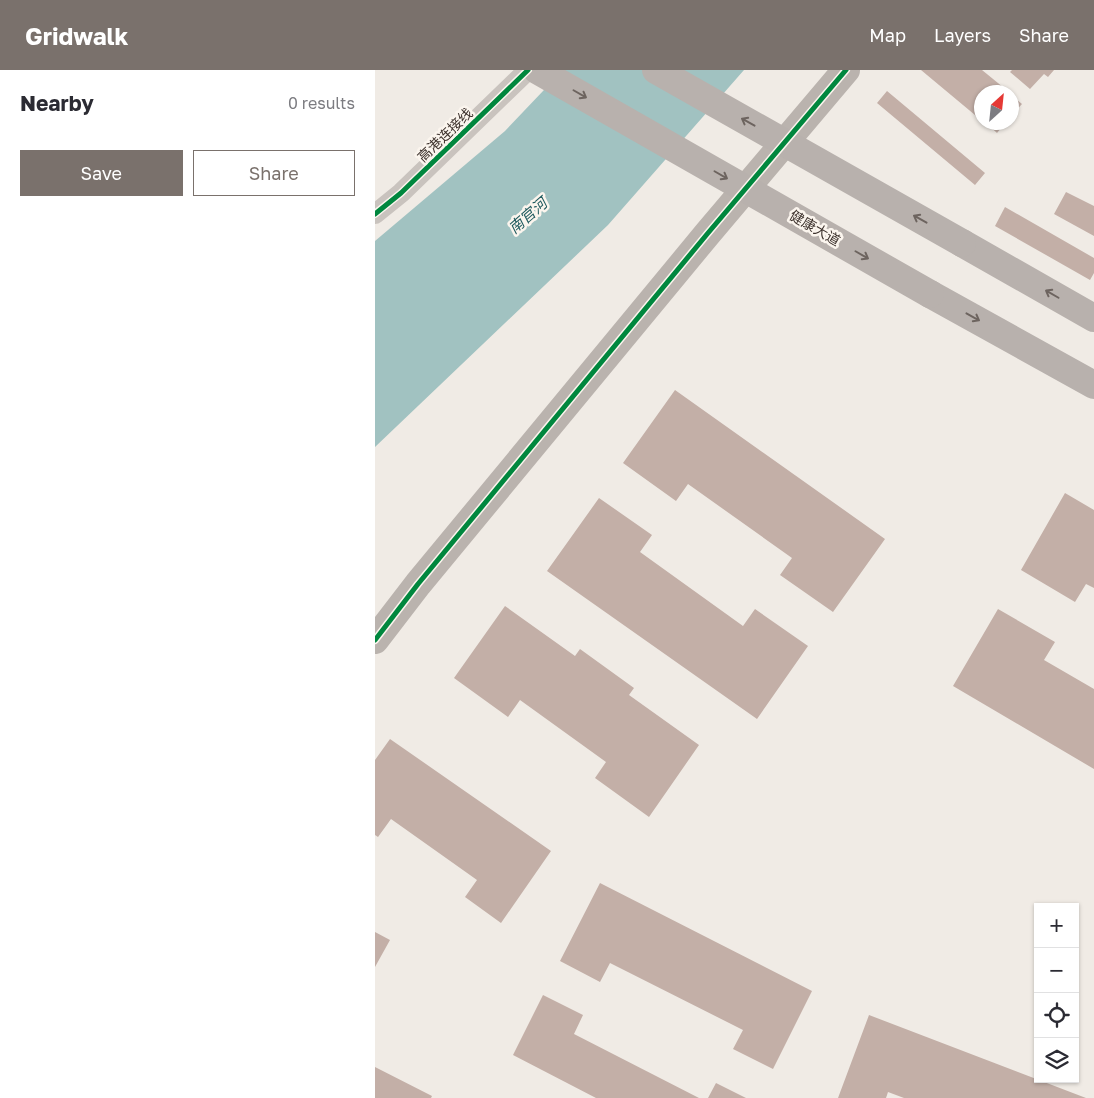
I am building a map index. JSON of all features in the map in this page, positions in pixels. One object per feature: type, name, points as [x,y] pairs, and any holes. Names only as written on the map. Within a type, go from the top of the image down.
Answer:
[{"type":"main road","name":"健康大道","points":[[537,70],[930,294],[1094,385]]},
{"type":"main road","points":[[656,70],[1094,318]]},
{"type":"street","name":"高港连接线","points":[[375,214],[401,193],[528,70]]},
{"type":"street","points":[[375,640],[418,584],[708,233],[846,70]]},
{"type":"water","name":"南官河","points":[[563,70],[744,70],[608,225],[375,447],[375,241],[505,131]]},
{"type":"building","points":[[921,70],[982,70],[1000,85],[974,85],[974,114]]},
{"type":"building","points":[[1012,70],[1054,70],[1048,77],[1044,74],[1030,89],[1010,72]]},
{"type":"building","points":[[887,91],[985,173],[975,185],[877,103]]},
{"type":"building","points":[[1066,192],[1094,206],[1094,236],[1054,214]]},
{"type":"building","points":[[1005,207],[1094,258],[1094,273],[1090,280],[995,226]]},
{"type":"building","points":[[675,390],[885,539],[833,612],[780,575],[792,558],[688,484],[676,501],[623,463]]},
{"type":"building","points":[[1065,493],[1094,510],[1094,588],[1086,584],[1075,602],[1021,570]]},
{"type":"building","points":[[599,498],[652,535],[640,552],[743,626],[755,609],[808,646],[757,719],[547,571]]},
{"type":"building","points":[[505,606],[575,656],[580,649],[634,688],[629,695],[699,745],[649,817],[595,778],[606,762],[520,700],[508,717],[454,678]]},
{"type":"building","points":[[998,609],[1055,642],[1044,660],[1094,689],[1094,769],[953,686]]},
{"type":"building","points":[[390,739],[551,851],[501,923],[465,897],[477,880],[391,819],[378,837],[375,835],[375,760]]},
{"type":"building","points":[[600,883],[812,991],[773,1069],[733,1049],[743,1030],[610,963],[600,982],[560,961]]},
{"type":"building","points":[[375,932],[390,940],[375,967]]},
{"type":"building","points":[[543,995],[583,1015],[574,1034],[699,1098],[596,1098],[513,1055]]},
{"type":"building","points":[[869,1015],[1034,1078],[1034,1083],[1047,1083],[1086,1098],[904,1098],[888,1092],[886,1098],[838,1098]]},
{"type":"building","points":[[375,1067],[432,1096],[431,1098],[375,1098]]},
{"type":"building","points":[[716,1083],[746,1098],[708,1098]]},
{"type":"cycle path","points":[[375,214],[401,193],[528,70]]},
{"type":"cycle path","points":[[375,640],[418,584],[708,233],[846,70]]}]
